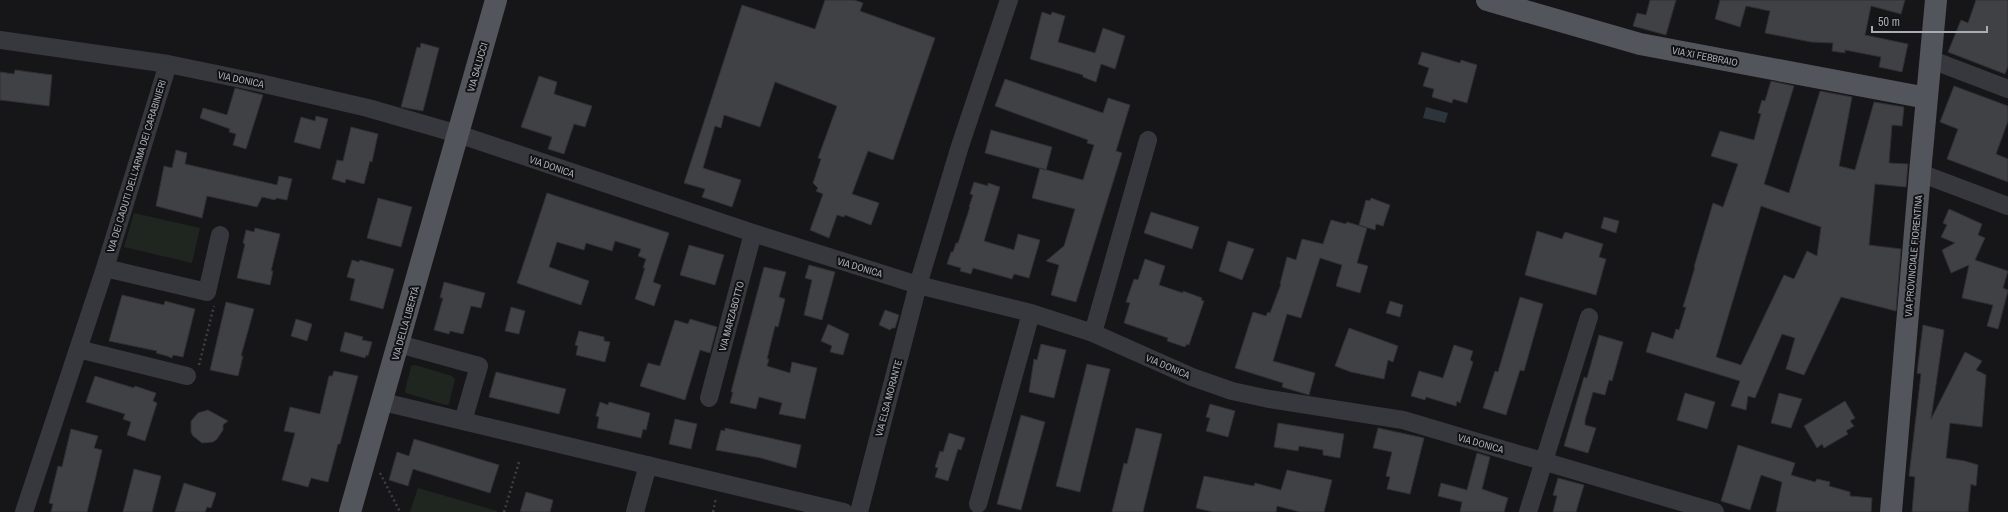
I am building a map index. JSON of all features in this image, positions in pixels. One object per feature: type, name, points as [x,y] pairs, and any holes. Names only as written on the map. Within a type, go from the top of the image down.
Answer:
[{"type":"main road","name":"VIA SALUCCI","points":[[458,134],[496,0]]},
{"type":"main road","name":"VIA XI FEBBRAIO","points":[[1487,0],[1640,44],[1927,98]]},
{"type":"main road","name":"VIA PROVINCIALE FIORENTINA","points":[[1891,512],[1920,173],[1932,60],[1936,0]]},
{"type":"main road","name":"VIA DELLA LIBERTÀ","points":[[350,512],[383,402],[458,134]]},
{"type":"street","name":"VIA ELSA MORANTE","points":[[858,512],[918,285],[960,146],[1009,0]]},
{"type":"street","name":"VIA DONICA","points":[[0,40],[168,64],[260,82],[368,108],[458,134],[753,233],[918,285],[1031,313],[1093,333],[1192,377],[1232,391],[1269,399],[1403,420],[1715,512]]},
{"type":"street","points":[[1932,60],[2008,89]]},
{"type":"street","name":"VIA DEI CADUTI DELL'ARMA DEI CARABINIERI","points":[[24,512],[105,268],[168,64]]},
{"type":"street","points":[[1093,333],[1148,140]]},
{"type":"street","points":[[1920,173],[2008,206]]},
{"type":"street","name":"VIA MARZABOTTO","points":[[709,398],[753,233]]},
{"type":"street","points":[[105,268],[207,292],[220,235]]},
{"type":"street","points":[[978,504],[1031,313]]},
{"type":"street","points":[[1528,512],[1589,317]]},
{"type":"street","points":[[398,344],[479,366],[463,421]]},
{"type":"street","points":[[78,349],[187,376]]},
{"type":"street","points":[[383,402],[844,512]]},
{"type":"street","points":[[635,512],[648,465]]},
{"type":"path","points":[[187,376],[196,378],[215,302],[207,292]]},
{"type":"path","points":[[368,452],[400,512]]},
{"type":"path","points":[[504,512],[519,462]]},
{"type":"shaded area","points":[[1426,107],[1448,113],[1445,123],[1423,118]]},
{"type":"shaded area","points":[[134,213],[200,228],[192,263],[124,247]]},
{"type":"shaded area","points":[[415,365],[452,376],[455,379],[449,404],[446,405],[406,393],[405,391],[411,366]]},
{"type":"shaded area","points":[[418,488],[497,511],[497,512],[410,512]]},
{"type":"building","points":[[825,0],[854,0],[863,3],[860,11],[935,38],[893,160],[868,151],[852,194],[879,203],[871,225],[845,215],[844,217],[837,215],[829,238],[810,230],[823,194],[816,191],[818,188],[813,183],[821,159],[818,158],[837,106],[775,82],[760,127],[724,115],[721,128],[715,126],[703,168],[741,180],[732,207],[702,197],[705,189],[684,183],[742,5],[815,29]]},
{"type":"building","points":[[1650,0],[1676,0],[1666,35],[1633,26],[1637,13],[1646,15]]},
{"type":"building","points":[[1720,0],[1905,0],[1901,14],[1871,6],[1865,35],[1908,44],[1902,72],[1879,67],[1881,57],[1845,50],[1845,53],[1832,51],[1833,43],[1811,42],[1765,33],[1770,11],[1746,6],[1740,27],[1715,19]]},
{"type":"building","points":[[1976,0],[2008,0],[2008,66],[2005,74],[1948,52],[1961,20],[1968,23]]},
{"type":"building","points":[[1042,12],[1051,15],[1052,12],[1065,16],[1058,42],[1095,53],[1103,28],[1125,36],[1115,69],[1101,64],[1096,82],[1083,77],[1083,75],[1030,59]]},
{"type":"building","points":[[421,43],[439,48],[423,111],[401,107],[417,47],[420,48]]},
{"type":"building","points":[[1422,52],[1460,63],[1461,60],[1477,65],[1467,103],[1453,99],[1452,103],[1432,97],[1434,89],[1423,86],[1429,68],[1418,64]]},
{"type":"building","points":[[15,70],[52,75],[49,106],[0,100],[0,72],[14,74]]},
{"type":"building","points":[[539,76],[557,82],[554,94],[592,106],[585,127],[574,124],[564,154],[548,149],[552,137],[521,127]]},
{"type":"building","points":[[1005,79],[1103,113],[1108,98],[1130,105],[1116,151],[1122,153],[1076,302],[1051,295],[1059,265],[1046,261],[1064,246],[1075,209],[1032,198],[1040,168],[1083,180],[1094,145],[1087,143],[1088,140],[995,106]]},
{"type":"building","points":[[1771,81],[1794,86],[1764,184],[1789,193],[1820,91],[1852,97],[1839,166],[1855,170],[1874,102],[1904,107],[1902,126],[1892,125],[1889,163],[1908,164],[1906,187],[1875,184],[1869,245],[1901,249],[1896,311],[1841,297],[1804,375],[1786,369],[1795,338],[1782,334],[1755,398],[1748,396],[1746,410],[1731,406],[1740,381],[1646,352],[1652,332],[1673,339],[1676,329],[1679,330],[1686,307],[1683,307],[1713,203],[1723,207],[1738,164],[1711,156],[1720,131],[1754,140],[1761,114],[1758,113],[1762,100],[1765,101]],"holes":[[[1761,206],[1821,227],[1817,256],[1807,251],[1794,279],[1784,275],[1741,365],[1716,357]]]},
{"type":"building","points":[[1954,86],[2008,106],[2008,121],[1996,154],[2008,159],[2008,182],[1947,159],[1958,129],[1940,122]]},
{"type":"building","points":[[235,88],[263,95],[246,149],[233,145],[236,134],[229,132],[230,129],[200,118],[203,108],[227,115]]},
{"type":"building","points":[[316,116],[328,119],[320,149],[294,142],[301,117],[315,121]]},
{"type":"building","points":[[351,127],[378,134],[372,162],[370,161],[364,184],[346,179],[345,183],[332,179],[337,160],[343,161]]},
{"type":"building","points":[[991,130],[1052,147],[1046,170],[985,153]]},
{"type":"building","points":[[176,150],[187,153],[185,164],[277,185],[279,176],[292,179],[287,200],[276,198],[275,200],[262,197],[257,207],[207,196],[202,218],[156,206],[164,166],[172,168]]},
{"type":"building","points":[[974,182],[988,186],[988,183],[1000,187],[984,241],[1014,250],[1018,234],[1040,240],[1029,278],[1014,274],[1012,279],[973,268],[971,274],[960,271],[961,268],[947,264],[951,252],[953,252],[956,243],[958,243],[970,207],[973,195],[970,194]]},
{"type":"building","points":[[547,193],[669,233],[653,282],[661,285],[654,306],[635,299],[645,268],[643,268],[646,259],[638,256],[641,249],[615,241],[612,251],[586,243],[584,250],[557,242],[549,267],[589,281],[581,305],[517,283]]},
{"type":"building","points":[[378,198],[412,207],[401,247],[367,238]]},
{"type":"building","points":[[1371,198],[1390,205],[1383,226],[1376,224],[1375,230],[1359,225],[1366,200],[1370,201]]},
{"type":"building","points":[[1949,209],[1982,224],[1978,235],[1985,238],[1975,260],[2008,271],[2003,288],[2008,291],[1998,329],[1987,326],[1993,305],[1962,298],[1969,265],[1951,273],[1942,250],[1955,243],[1941,237],[1947,225],[1943,223]]},
{"type":"building","points":[[1151,212],[1199,227],[1192,249],[1144,233]]},
{"type":"building","points":[[1604,217],[1619,221],[1616,233],[1601,228]]},
{"type":"building","points":[[1331,220],[1346,224],[1347,222],[1367,228],[1357,263],[1368,266],[1360,293],[1336,286],[1342,265],[1320,258],[1301,318],[1287,314],[1273,361],[1315,373],[1309,395],[1282,387],[1283,383],[1235,368],[1253,312],[1266,316],[1268,312],[1270,313],[1281,284],[1287,257],[1296,260],[1302,239],[1323,244]]},
{"type":"building","points":[[255,228],[280,234],[271,271],[273,271],[270,285],[237,278],[245,244],[243,243],[246,230],[254,232]]},
{"type":"building","points":[[1537,231],[1562,239],[1565,232],[1603,244],[1599,257],[1606,259],[1596,295],[1525,275]]},
{"type":"building","points":[[1228,241],[1254,249],[1242,280],[1219,271]]},
{"type":"building","points":[[689,245],[724,255],[715,285],[680,275]]},
{"type":"building","points":[[1145,259],[1165,266],[1159,285],[1183,293],[1183,291],[1202,298],[1201,300],[1204,301],[1189,345],[1187,344],[1185,347],[1167,341],[1168,338],[1124,323],[1130,303],[1126,302],[1134,279],[1138,280]]},
{"type":"building","points":[[352,260],[359,262],[360,260],[394,269],[383,309],[350,300],[355,279],[347,277]]},
{"type":"building","points":[[809,265],[835,272],[822,320],[804,315],[812,280],[805,278]]},
{"type":"building","points":[[764,267],[786,272],[779,297],[785,299],[778,327],[775,326],[767,359],[769,359],[767,366],[790,373],[792,362],[817,368],[805,419],[779,414],[782,403],[759,397],[756,409],[730,403],[733,392],[731,392]]},
{"type":"building","points":[[444,282],[485,293],[481,308],[471,306],[463,334],[450,331],[449,334],[434,330],[443,298],[440,298]]},
{"type":"building","points":[[122,295],[164,305],[165,301],[195,309],[183,357],[173,355],[172,358],[156,353],[157,351],[109,341]]},
{"type":"building","points":[[1520,297],[1543,304],[1524,371],[1520,370],[1506,415],[1483,408],[1495,371],[1498,372]]},
{"type":"building","points":[[1390,301],[1403,305],[1400,317],[1386,313]]},
{"type":"building","points":[[226,302],[254,309],[241,356],[243,356],[238,376],[210,370]]},
{"type":"building","points":[[511,307],[525,311],[519,334],[505,331]]},
{"type":"building","points":[[885,310],[899,315],[895,328],[890,330],[879,325]]},
{"type":"building","points":[[296,319],[312,324],[307,341],[291,336]]},
{"type":"building","points":[[690,319],[717,327],[710,353],[700,350],[685,400],[640,386],[648,363],[660,366],[675,320],[688,324]]},
{"type":"building","points":[[828,324],[849,334],[843,355],[830,352],[832,346],[821,341]]},
{"type":"building","points":[[1923,325],[1944,330],[1931,419],[1965,352],[1982,361],[1976,370],[1986,375],[1982,427],[1950,423],[1946,458],[1978,465],[1976,486],[1971,484],[1968,512],[1912,512],[1915,477],[1909,476],[1921,374],[1917,373]]},
{"type":"building","points":[[1349,328],[1398,346],[1393,362],[1388,360],[1384,379],[1351,372],[1335,366]]},
{"type":"building","points":[[579,331],[604,337],[604,341],[610,342],[605,362],[576,355],[578,346],[575,345]]},
{"type":"building","points":[[345,332],[363,337],[362,340],[372,342],[368,356],[366,355],[365,358],[340,351]]},
{"type":"building","points":[[1599,335],[1623,342],[1612,381],[1609,380],[1605,395],[1593,392],[1585,425],[1596,428],[1588,453],[1564,446],[1584,377],[1587,378]]},
{"type":"building","points":[[1041,344],[1066,350],[1054,398],[1029,392],[1034,359],[1037,360]]},
{"type":"building","points":[[1454,345],[1473,351],[1470,360],[1473,362],[1460,403],[1457,401],[1456,406],[1426,397],[1425,400],[1411,396],[1419,371],[1443,378]]},
{"type":"building","points":[[1087,364],[1110,369],[1080,492],[1056,486]]},
{"type":"building","points":[[334,371],[358,376],[328,482],[311,478],[308,487],[282,480],[295,433],[284,431],[290,407],[320,414],[329,376],[332,376]]},
{"type":"building","points":[[496,372],[566,389],[559,414],[489,397]]},
{"type":"building","points":[[95,376],[156,393],[153,401],[157,403],[145,441],[127,435],[131,422],[123,419],[125,414],[86,402]]},
{"type":"building","points":[[1685,393],[1715,402],[1707,429],[1677,420]]},
{"type":"building","points":[[1779,393],[1802,399],[1791,428],[1771,423]]},
{"type":"building","points":[[1845,401],[1855,418],[1850,421],[1854,426],[1846,431],[1848,434],[1824,448],[1822,444],[1817,448],[1804,426]]},
{"type":"building","points":[[600,402],[608,405],[609,402],[650,413],[646,430],[643,429],[641,438],[597,428],[599,417],[596,416]]},
{"type":"building","points":[[1210,404],[1235,411],[1228,437],[1206,431],[1210,418],[1206,417]]},
{"type":"building","points":[[208,410],[228,421],[223,425],[223,430],[217,439],[213,442],[202,443],[193,436],[191,432],[191,421],[198,413]]},
{"type":"building","points":[[1021,415],[1045,422],[1021,510],[997,504]]},
{"type":"building","points":[[675,419],[697,424],[691,449],[669,444]]},
{"type":"building","points":[[1278,423],[1344,434],[1340,458],[1323,455],[1323,450],[1299,446],[1298,451],[1274,447]]},
{"type":"building","points":[[725,428],[801,445],[796,468],[761,458],[716,450],[721,430],[725,431]]},
{"type":"building","points":[[1136,428],[1162,434],[1143,512],[1112,512],[1124,463],[1127,464]]},
{"type":"building","points":[[1378,428],[1424,438],[1410,494],[1387,489],[1390,477],[1386,476],[1392,452],[1373,448]]},
{"type":"building","points":[[71,429],[98,436],[94,448],[102,450],[95,480],[87,512],[51,512],[53,504],[49,503],[58,466],[62,467]]},
{"type":"building","points":[[949,433],[965,438],[961,450],[958,449],[948,481],[935,477],[938,468],[935,467],[940,451],[943,452]]},
{"type":"building","points":[[414,439],[499,465],[490,493],[413,469],[408,486],[389,480],[397,452],[409,456]]},
{"type":"building","points":[[1738,445],[1795,463],[1791,475],[1815,482],[1817,479],[1830,482],[1829,486],[1850,492],[1850,496],[1872,498],[1871,512],[1776,512],[1782,482],[1761,475],[1750,510],[1721,501]]},
{"type":"building","points":[[1477,453],[1490,457],[1482,489],[1508,498],[1504,512],[1460,512],[1462,502],[1438,496],[1441,483],[1467,490]]},
{"type":"building","points":[[134,469],[161,476],[152,512],[123,512]]},
{"type":"building","points":[[1287,470],[1332,480],[1324,512],[1300,512],[1277,506],[1276,512],[1213,512],[1196,508],[1204,476],[1254,486],[1255,483],[1281,490]]},
{"type":"building","points":[[1558,478],[1584,485],[1576,512],[1553,512],[1557,496],[1553,495]]},
{"type":"building","points":[[184,483],[216,493],[211,508],[207,507],[205,512],[175,512]]},
{"type":"building","points":[[526,492],[553,500],[550,512],[520,512]]}]
